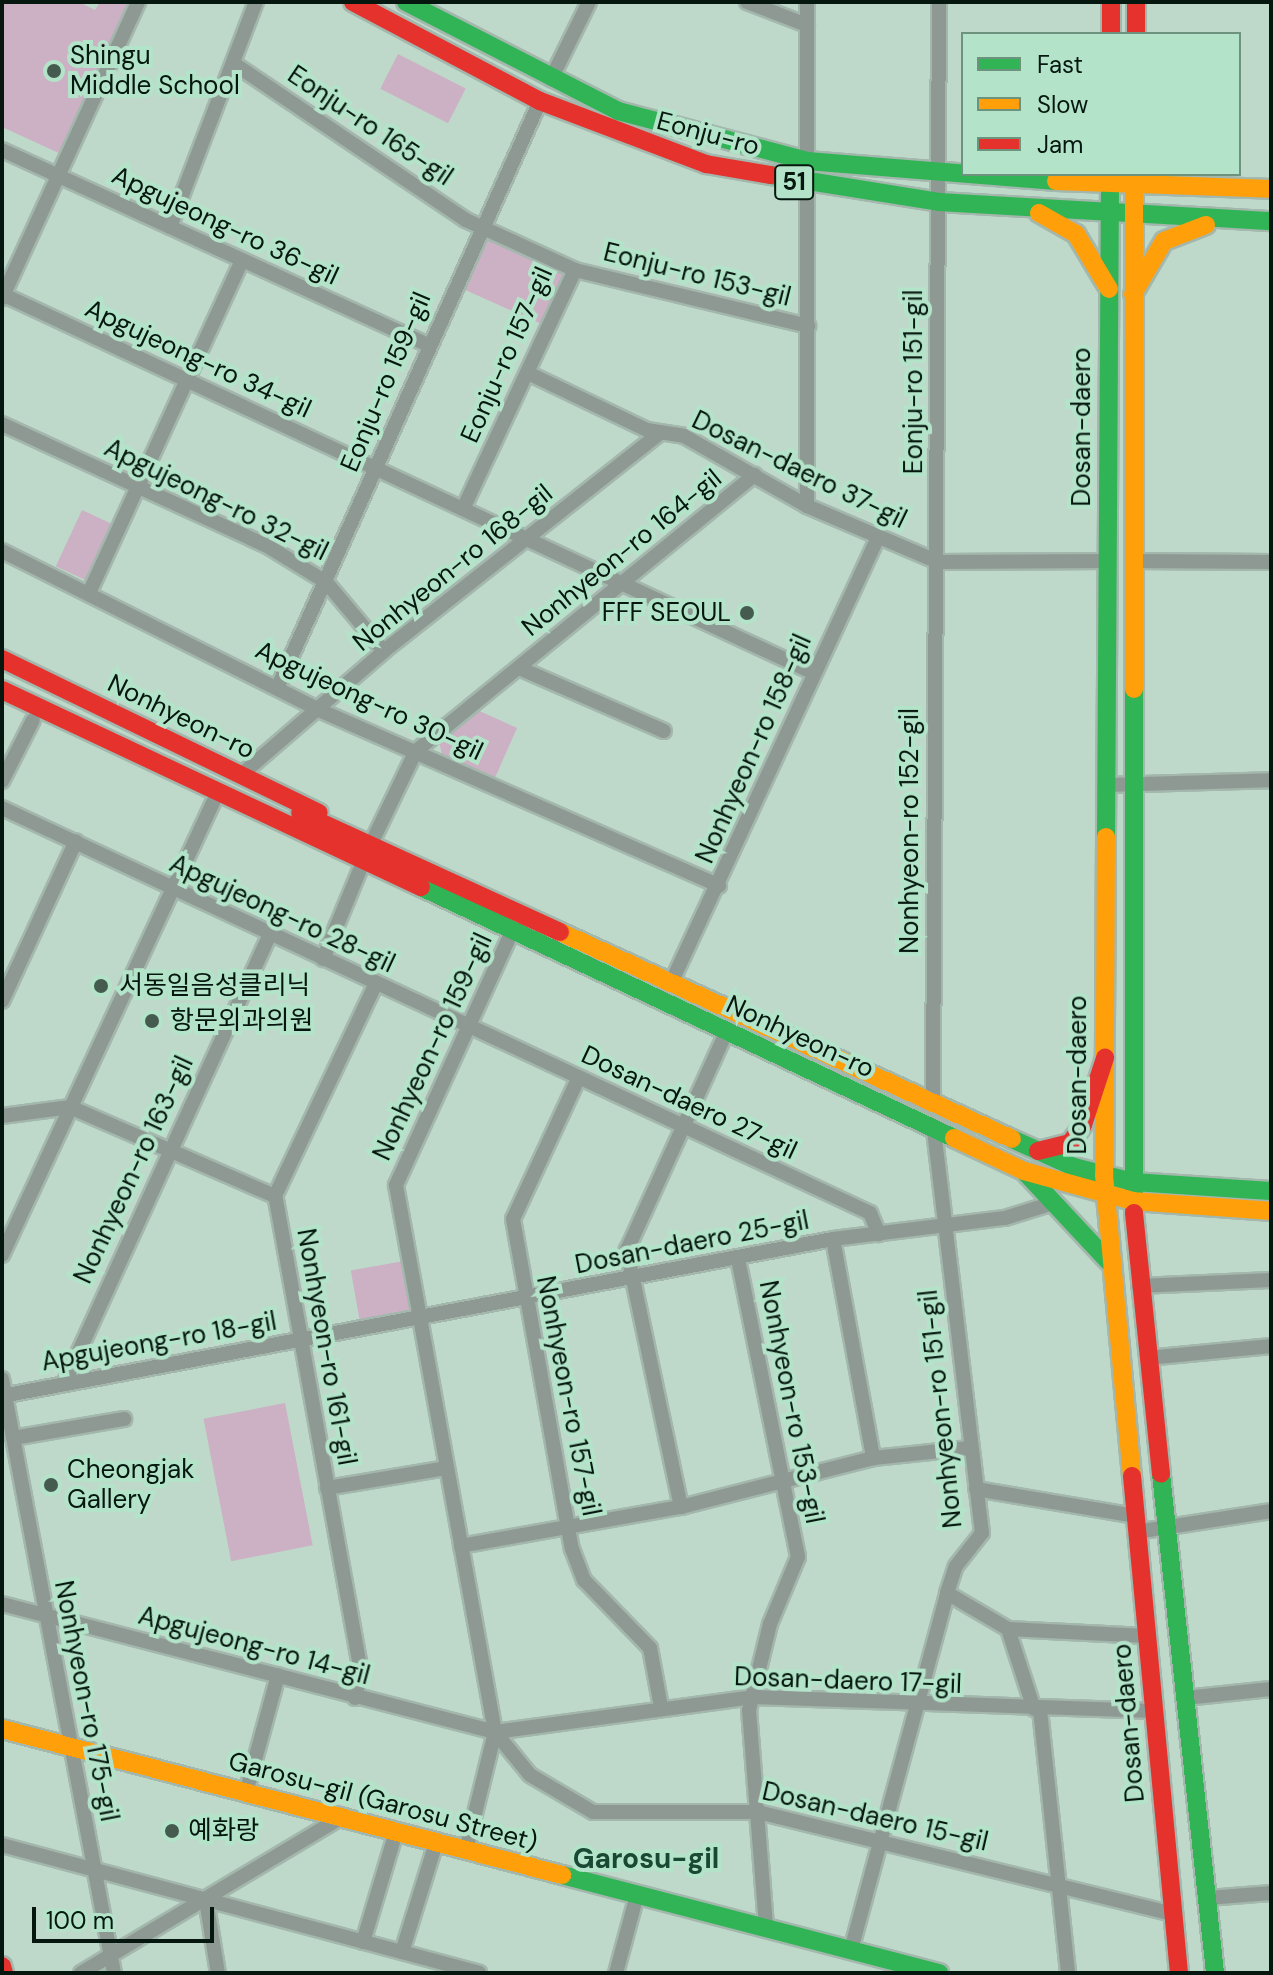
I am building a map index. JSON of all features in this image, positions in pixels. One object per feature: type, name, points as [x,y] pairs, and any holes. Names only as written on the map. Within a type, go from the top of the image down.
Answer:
[{"type":"main road","name":"Eonju-ro","points":[[353,2],[540,101],[706,164],[807,185],[939,202],[1133,216],[1271,221]]},
{"type":"main road","name":"Eonju-ro","points":[[406,2],[618,111],[807,161],[939,177],[1110,177],[1221,188],[1271,189]]},
{"type":"main road","points":[[1111,2],[1111,32]]},
{"type":"main road","points":[[1136,2],[1136,32]]},
{"type":"main road","points":[[1187,176],[1221,188]]},
{"type":"main road","name":"Dosan-daero","points":[[1110,177],[1104,1175],[1108,1261],[1179,1973]]},
{"type":"main road","name":"Dosan-daero","points":[[1134,178],[1133,1201],[1164,1524],[1215,1973]]},
{"type":"main road","points":[[1027,208],[1076,234],[1109,289]]},
{"type":"main road","points":[[1133,294],[1170,236],[1231,220]]},
{"type":"main road","name":"Nonhyeon-ro","points":[[2,659],[321,814],[329,836]]},
{"type":"main road","name":"Nonhyeon-ro","points":[[2,674],[329,836],[672,981],[1038,1151],[1133,1182],[1271,1191]]},
{"type":"main road","name":"Nonhyeon-ro","points":[[2,690],[308,825]]},
{"type":"main road","name":"Nonhyeon-ro","points":[[2,706],[303,846],[329,836]]},
{"type":"main road","name":"Nonhyeon-ro","points":[[367,853],[513,930],[1024,1171],[1105,1196],[1133,1201],[1271,1211]]},
{"type":"main road","points":[[1038,1151],[1070,1143],[1083,1125],[1105,1058]]},
{"type":"main road","points":[[1024,1171],[1050,1204],[1108,1261]]},
{"type":"main road","name":"Garosu-gil (Garosu Street)","points":[[2,1729],[851,1950],[888,1966],[939,1973]]},
{"type":"main road","points":[[2,1966],[4,1973]]},
{"type":"street","points":[[3,296],[138,2]]},
{"type":"street","points":[[170,227],[256,2]]},
{"type":"street","points":[[551,79],[589,2]]},
{"type":"street","points":[[747,2],[807,25]]},
{"type":"street","name":"Eonju-ro 153-gil","points":[[807,2],[807,506]]},
{"type":"street","name":"Eonju-ro 151-gil","points":[[938,562],[939,2]]},
{"type":"street","name":"Eonju-ro 165-gil","points":[[233,63],[482,225]]},
{"type":"street","name":"Eonju-ro 159-gil","points":[[279,684],[428,345],[540,101]]},
{"type":"street","name":"Apgujeong-ro 36-gil","points":[[2,150],[428,345]]},
{"type":"street","name":"Eonju-ro 157-gil","points":[[463,509],[575,270],[482,225]]},
{"type":"street","points":[[89,593],[242,260]]},
{"type":"street","name":"Eonju-ro 153-gil","points":[[575,270],[808,326]]},
{"type":"street","name":"Apgujeong-ro 34-gil","points":[[3,296],[375,467],[524,542],[814,673]]},
{"type":"street","name":"Dosan-daero 37-gil","points":[[528,373],[660,433],[684,436],[807,506],[938,562],[1108,561]]},
{"type":"street","name":"Apgujeong-ro 32-gil","points":[[2,424],[138,486],[326,582],[384,651]]},
{"type":"street","name":"Nonhyeon-ro 168-gil","points":[[241,775],[384,651],[660,433]]},
{"type":"street","name":"Nonhyeon-ro 164-gil","points":[[367,853],[416,751],[755,475]]},
{"type":"street","name":"Nonhyeon-ro 158-gil","points":[[672,981],[719,886],[878,537]]},
{"type":"street","name":"Apgujeong-ro 30-gil","points":[[2,551],[279,684],[319,710],[719,886]]},
{"type":"street","points":[[1134,561],[1271,562]]},
{"type":"street","name":"Nonhyeon-ro 152-gil","points":[[933,1100],[938,562]]},
{"type":"street","name":"Nonhyeon-ro 164-gil","points":[[519,668],[664,731]]},
{"type":"street","points":[[2,781],[33,720]]},
{"type":"street","points":[[1106,785],[1271,780]]},
{"type":"street","points":[[2,1255],[213,802]]},
{"type":"street","name":"Apgujeong-ro 28-gil","points":[[2,808],[468,1027]]},
{"type":"street","points":[[2,1001],[76,841]]},
{"type":"street","points":[[323,959],[367,853]]},
{"type":"street","name":"Nonhyeon-ro 159-gil","points":[[466,1850],[495,1732],[396,1185],[513,930]]},
{"type":"street","name":"Nonhyeon-ro 163-gil","points":[[64,1384],[270,934]]},
{"type":"street","name":"Nonhyeon-ro 161-gil","points":[[355,1698],[361,1672],[275,1196],[375,985]]},
{"type":"street","name":"Dosan-daero 27-gil","points":[[468,1027],[870,1213],[879,1234]]},
{"type":"street","points":[[681,1507],[627,1250],[686,1128],[727,1031]]},
{"type":"street","name":"Nonhyeon-ro 157-gil","points":[[578,1079],[513,1219],[525,1299],[569,1526],[584,1580],[650,1648],[661,1707]]},
{"type":"street","points":[[2,1116],[70,1107],[275,1196]]},
{"type":"street","name":"Nonhyeon-ro 151-gil","points":[[851,1950],[947,1593],[956,1566],[982,1533],[969,1448],[934,1129]]},
{"type":"street","name":"Dosan-daero 25-gil","points":[[418,1319],[632,1281],[833,1239],[945,1229],[1050,1204]]},
{"type":"street","name":"Dosan-daero 25-gil","points":[[833,1239],[873,1458]]},
{"type":"street","name":"Nonhyeon-ro 153-gil","points":[[738,1259],[788,1481],[798,1557],[770,1624],[753,1697],[766,1928]]},
{"type":"street","points":[[1139,1286],[1271,1280]]},
{"type":"street","name":"Apgujeong-ro 18-gil","points":[[3,1396],[418,1319]]},
{"type":"street","points":[[1147,1358],[1271,1346]]},
{"type":"street","name":"Nonhyeon-ro 175-gil","points":[[2,1379],[68,1748],[114,1973]]},
{"type":"street","points":[[13,1438],[124,1419]]},
{"type":"street","points":[[461,1546],[681,1507],[873,1458],[969,1448]]},
{"type":"street","points":[[327,1488],[446,1468]]},
{"type":"street","points":[[976,1489],[1135,1524],[1164,1524],[1271,1511]]},
{"type":"street","points":[[947,1593],[1008,1629],[1146,1636]]},
{"type":"street","name":"Apgujeong-ro 14-gil","points":[[2,1604],[495,1732]]},
{"type":"street","points":[[1008,1629],[1037,1710],[1068,1973]]},
{"type":"street","points":[[246,1793],[278,1675]]},
{"type":"street","points":[[1185,1698],[1271,1689]]},
{"type":"street","name":"Dosan-daero 17-gil","points":[[495,1732],[661,1707],[753,1697],[917,1708],[1154,1711]]},
{"type":"street","name":"Dosan-daero 15-gil","points":[[495,1732],[530,1775],[593,1812],[758,1812],[1058,1881],[1173,1914]]},
{"type":"street","points":[[81,1973],[340,1818]]},
{"type":"street","points":[[363,1942],[396,1832]]},
{"type":"street","points":[[402,1952],[436,1843]]},
{"type":"street","points":[[2,1845],[479,1973]]},
{"type":"street","points":[[1208,1898],[1271,1893]]},
{"type":"street","points":[[616,1973],[637,1895]]},
{"type":"street","points":[[206,1900],[218,1973]]},
{"type":"shaded area","name":"Shingu Middle School","points":[[4,2],[79,2],[95,10],[100,2],[130,2],[61,154],[2,127]]},
{"type":"shaded area","points":[[398,54],[466,89],[448,123],[380,89]]},
{"type":"shaded area","points":[[484,236],[566,273],[543,325],[461,288]]},
{"type":"shaded area","points":[[82,510],[116,526],[90,582],[56,566]]},
{"type":"shaded area","points":[[475,709],[517,728],[494,780],[443,758],[438,738]]},
{"type":"shaded area","points":[[404,1261],[414,1319],[361,1328],[351,1270]]},
{"type":"shaded area","points":[[285,1403],[313,1545],[231,1561],[204,1419]]},
{"type":"traffic: fast","points":[[406,2],[618,111],[807,161],[961,173]]},
{"type":"traffic: fast","points":[[771,175],[939,202],[1271,221]]},
{"type":"traffic: fast","points":[[994,176],[1056,181]]},
{"type":"traffic: fast","points":[[1106,837],[1110,176]]},
{"type":"traffic: fast","points":[[1134,689],[1134,1213]]},
{"type":"traffic: fast","points":[[421,887],[954,1138]]},
{"type":"traffic: fast","points":[[1012,1139],[1074,1167],[1133,1182],[1271,1191]]},
{"type":"traffic: fast","points":[[1025,1172],[1108,1261]]},
{"type":"traffic: fast","points":[[1161,1474],[1215,1973]]},
{"type":"traffic: fast","points":[[562,1875],[939,1973]]},
{"type":"traffic: slow","points":[[1134,176],[1134,689]]},
{"type":"traffic: slow","points":[[1056,181],[1271,189]]},
{"type":"traffic: slow","points":[[1039,213],[1076,234],[1109,289]]},
{"type":"traffic: slow","points":[[1133,294],[1164,241],[1206,225]]},
{"type":"traffic: slow","points":[[1106,837],[1104,1175],[1132,1476]]},
{"type":"traffic: slow","points":[[560,932],[1012,1139]]},
{"type":"traffic: slow","points":[[954,1138],[1024,1171],[1133,1201],[1271,1211]]},
{"type":"traffic: slow","points":[[2,1729],[562,1875]]},
{"type":"traffic: jam","points":[[353,2],[540,101],[706,164],[771,175]]},
{"type":"traffic: jam","points":[[1111,2],[1111,32]]},
{"type":"traffic: jam","points":[[1136,2],[1136,32]]},
{"type":"traffic: jam","points":[[2,659],[319,813]]},
{"type":"traffic: jam","points":[[2,690],[421,887]]},
{"type":"traffic: jam","points":[[300,813],[560,932]]},
{"type":"traffic: jam","points":[[1038,1151],[1070,1143],[1083,1125],[1105,1058]]},
{"type":"traffic: jam","points":[[1134,1213],[1161,1474]]},
{"type":"traffic: jam","points":[[1132,1476],[1179,1973]]},
{"type":"traffic: jam","points":[[2,1966],[4,1973]]},
{"type":"place","name":"Shingu Middle School","points":[[54,71]]},
{"type":"place","name":"FFF SEOUL","points":[[747,613]]},
{"type":"place","name":"서동일음성클리닉","points":[[101,986]]},
{"type":"place","name":"항문외과의원","points":[[152,1021]]},
{"type":"place","name":"Cheongjak Gallery","points":[[51,1485]]},
{"type":"place","name":"예화랑","points":[[172,1831]]},
{"type":"district","name":"Garosu-gil","points":[[646,1859]]}]
